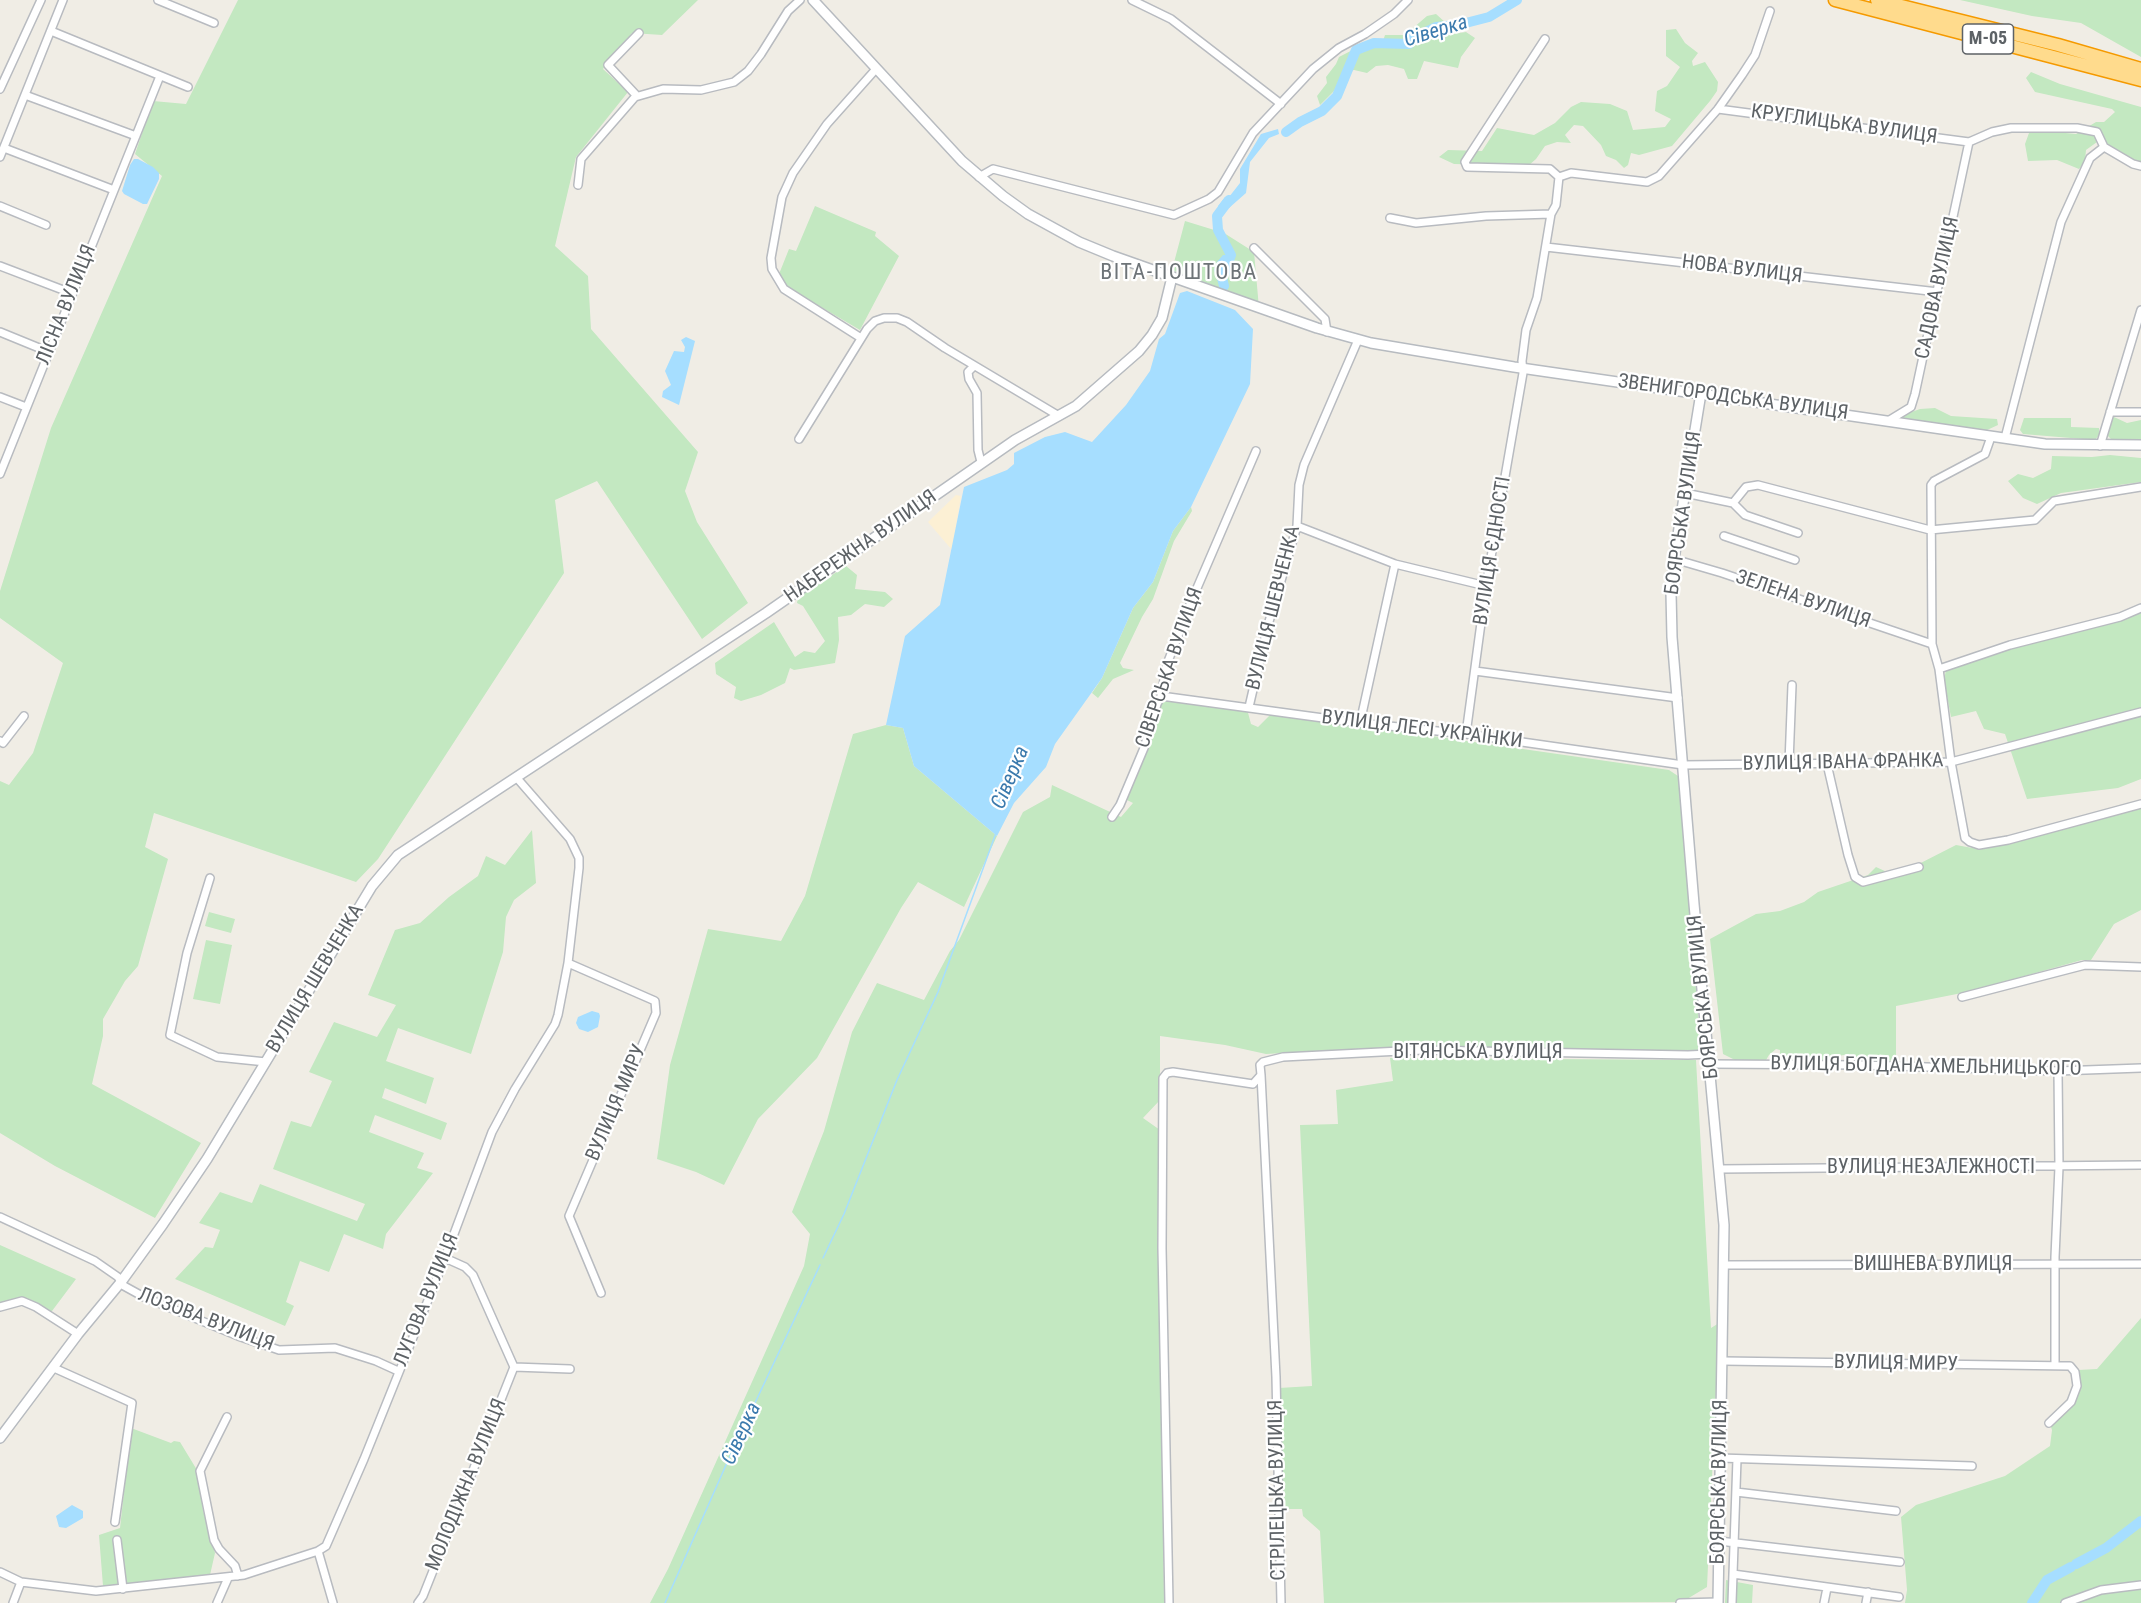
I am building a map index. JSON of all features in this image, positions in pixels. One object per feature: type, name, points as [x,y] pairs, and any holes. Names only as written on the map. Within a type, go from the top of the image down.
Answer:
[{"type":"highway","name":"М-05","points":[[1835,0],[2141,80]]},
{"type":"highway","name":"М-05","points":[[1877,0],[2058,45],[2141,69]]},
{"type":"street","points":[[0,89],[41,0]]},
{"type":"street","points":[[0,157],[63,0]]},
{"type":"street","points":[[158,0],[214,23]]},
{"type":"street","points":[[578,185],[581,159],[637,96],[667,88],[706,89],[736,81],[745,74],[761,54],[772,33],[788,11],[800,0]]},
{"type":"street","name":"ЗВЕНИГОРОДСЬКА ВУЛИЦЯ","points":[[813,0],[945,145],[979,177],[1028,214],[1062,234],[1105,253],[1327,332],[1358,340],[1522,368],[2045,444],[2141,445]]},
{"type":"street","points":[[1132,0],[1171,19],[1281,104]]},
{"type":"street","points":[[979,177],[993,169],[1174,216],[1209,199],[1218,192],[1250,138],[1317,65],[1338,48],[1365,34],[1394,14],[1408,0]]},
{"type":"street","points":[[1559,177],[1571,173],[1647,182],[1659,176],[1718,108],[1755,55],[1770,11]]},
{"type":"street","points":[[51,31],[188,87]]},
{"type":"street","points":[[637,96],[608,65],[639,33]]},
{"type":"street","points":[[1545,39],[1465,162],[1467,167],[1550,169],[1559,177]]},
{"type":"street","points":[[861,338],[784,289],[772,269],[771,258],[782,197],[793,172],[827,124],[876,69]]},
{"type":"street","name":"ЛІСНА ВУЛИЦЯ","points":[[0,474],[2,461],[49,352],[160,76]]},
{"type":"street","points":[[25,95],[136,136]]},
{"type":"street","name":"КРУГЛИЦЬКА ВУЛИЦЯ","points":[[1718,108],[1969,142]]},
{"type":"street","points":[[1969,142],[1992,132],[2011,128],[2077,128],[2097,132],[2104,147],[2141,166]]},
{"type":"street","name":"САДОВА ВУЛИЦЯ","points":[[1888,421],[1911,407],[1919,380],[1969,142]]},
{"type":"street","points":[[2005,438],[2061,222],[2090,158],[2104,147]]},
{"type":"street","points":[[4,148],[114,190]]},
{"type":"street","points":[[1522,368],[1526,330],[1537,298],[1551,214],[1556,205],[1559,177]]},
{"type":"street","points":[[0,206],[46,225]]},
{"type":"street","points":[[1390,218],[1416,223],[1486,216],[1551,214]]},
{"type":"street","name":"НОВА ВУЛИЦЯ","points":[[1546,247],[1938,292]]},
{"type":"street","points":[[1254,249],[1325,319],[1327,332]]},
{"type":"street","points":[[0,266],[72,293]]},
{"type":"street","name":"НАБЕРЕЖНА ВУЛИЦЯ","points":[[740,630],[981,462],[1082,401],[1146,344],[1162,318],[1172,277]]},
{"type":"street","points":[[2100,446],[2141,310]]},
{"type":"street","points":[[799,439],[861,338],[875,321],[884,318],[897,318],[907,322],[974,366],[1059,416]]},
{"type":"street","points":[[0,332],[49,352]]},
{"type":"street","name":"ВУЛИЦЯ ШЕВЧЕНКА","points":[[1249,707],[1268,625],[1297,526],[1299,485],[1304,465],[1358,340]]},
{"type":"street","points":[[974,366],[968,372],[976,393],[978,450],[981,462]]},
{"type":"street","name":"ВУЛИЦЯ ЄДНОСТІ","points":[[1466,734],[1486,586],[1522,368]]},
{"type":"street","name":"БОЯРСЬКА ВУЛИЦЯ","points":[[1701,393],[1674,559],[1671,604],[1683,765],[1720,1169],[1725,1265],[1718,1602]]},
{"type":"street","points":[[0,397],[26,406]]},
{"type":"street","points":[[2110,412],[2141,412]]},
{"type":"street","points":[[1991,436],[1985,454],[1934,481],[1931,485],[1932,644],[1939,669],[1951,762],[1965,838],[1979,845],[2039,832],[2141,804]]},
{"type":"street","name":"СІВЕРСЬКА ВУЛИЦЯ","points":[[1112,817],[1120,805],[1144,748],[1161,696],[1167,664],[1191,602],[1256,451]]},
{"type":"street","points":[[1733,503],[1746,487],[1758,485],[1930,530],[2035,519],[2054,501],[2141,487]]},
{"type":"street","points":[[1685,493],[1733,503],[1745,515],[1798,533]]},
{"type":"street","points":[[1297,526],[1395,564],[1486,586]]},
{"type":"street","points":[[1724,536],[1795,560]]},
{"type":"street","name":"ЗЕЛЕНА ВУЛИЦЯ","points":[[1674,559],[1932,644]]},
{"type":"street","points":[[1360,723],[1395,564]]},
{"type":"street","points":[[1939,669],[2010,645],[2120,617],[2141,608]]},
{"type":"street","name":"ВУЛИЦЯ ШЕВЧЕНКА","points":[[0,1438],[78,1334],[121,1282],[207,1158],[372,886],[398,855],[740,630]]},
{"type":"street","points":[[1475,671],[1678,698]]},
{"type":"street","points":[[1789,763],[1792,685]]},
{"type":"street","name":"ВУЛИЦЯ ЛЕСІ УКРАЇНКИ","points":[[1161,696],[1360,723],[1466,734],[1683,765]]},
{"type":"street","name":"ВУЛИЦЯ ІВАНА ФРАНКА","points":[[1683,765],[1951,762],[2141,712]]},
{"type":"street","points":[[0,741],[3,743],[24,716]]},
{"type":"street","points":[[1827,764],[1855,877],[1863,882],[1919,867]]},
{"type":"street","name":"ЛУГОВА ВУЛИЦЯ","points":[[318,1551],[326,1546],[364,1459],[445,1258],[492,1132],[555,1024],[568,963],[579,858],[570,839],[516,777]]},
{"type":"street","points":[[210,878],[187,953],[170,1035],[217,1057],[266,1062]]},
{"type":"street","name":"ВУЛИЦЯ МИРУ","points":[[568,963],[655,1001],[656,1013],[569,1216],[601,1293]]},
{"type":"street","points":[[1962,997],[2085,965],[2141,967]]},
{"type":"street","name":"ВІТЯНСЬКА ВУЛИЦЯ","points":[[1261,1075],[1260,1065],[1267,1059],[1420,1050],[1709,1054]]},
{"type":"street","name":"ВУЛИЦЯ БОГДАНА ХМЕЛЬНИЦЬКОГО","points":[[1710,1064],[1861,1065],[2058,1071],[2141,1068]]},
{"type":"street","points":[[2055,1366],[2059,1167],[2058,1071]]},
{"type":"street","points":[[1169,1603],[1164,1377],[1163,1078],[1167,1073],[1173,1072],[1253,1084],[1261,1075]]},
{"type":"street","name":"СТРІЛЕЦЬКА ВУЛИЦЯ","points":[[1261,1075],[1268,1175],[1276,1377],[1281,1603]]},
{"type":"street","name":"ВУЛИЦЯ НЕЗАЛЕЖНОСТІ","points":[[1720,1169],[2141,1165]]},
{"type":"street","name":"ЛОЗОВА ВУЛИЦЯ","points":[[0,1217],[95,1261],[118,1277],[124,1286],[144,1297],[238,1336],[279,1350],[335,1348],[366,1357],[398,1371]]},
{"type":"street","points":[[445,1258],[465,1267],[473,1275],[514,1367],[570,1370]]},
{"type":"street","name":"ВИШНЕВА ВУЛИЦЯ","points":[[1725,1265],[2141,1264]]},
{"type":"street","points":[[0,1307],[22,1301],[36,1307],[78,1334]]},
{"type":"street","name":"ВУЛИЦЯ МИРУ","points":[[1723,1361],[2070,1366],[2075,1372],[2077,1386],[2071,1402],[2049,1423]]},
{"type":"street","name":"МОЛОДІЖНА ВУЛИЦЯ","points":[[418,1603],[423,1596],[514,1367]]},
{"type":"street","points":[[54,1368],[132,1403],[115,1522]]},
{"type":"street","points":[[227,1417],[200,1471],[214,1539],[219,1549],[235,1566],[238,1576]]},
{"type":"street","points":[[1720,1458],[1972,1466]]},
{"type":"street","points":[[1732,1603],[1737,1459]]},
{"type":"street","points":[[1736,1492],[1896,1511]]},
{"type":"street","points":[[117,1540],[123,1589]]},
{"type":"street","points":[[1719,1541],[1900,1562]]},
{"type":"street","points":[[0,1572],[21,1582],[96,1591],[228,1578],[318,1551],[333,1603]]},
{"type":"street","points":[[1733,1574],[1899,1597]]},
{"type":"street","points":[[217,1603],[228,1578]]},
{"type":"street","points":[[13,1603],[21,1582]]},
{"type":"street","points":[[2065,1603],[2101,1590],[2141,1585]]},
{"type":"street","points":[[1824,1603],[1827,1588]]},
{"type":"street","points":[[1866,1603],[1868,1592]]},
{"type":"street","points":[[1680,1603],[1718,1602]]},
{"type":"green space","points":[[238,0],[698,0],[662,35],[632,33],[603,69],[628,92],[576,157],[555,246],[588,276],[591,329],[698,452],[685,491],[697,522],[748,603],[702,639],[597,481],[555,500],[564,573],[378,859],[356,882],[154,813],[145,847],[168,859],[138,966],[125,981],[103,1019],[103,1036],[92,1084],[201,1143],[155,1218],[55,1166],[0,1133],[0,781],[9,785],[33,753],[63,663],[0,618],[0,591],[51,428],[162,176],[135,154],[153,101],[186,104]]},
{"type":"green space","points":[[1960,0],[2141,0],[2141,57],[2081,23],[2032,16]]},
{"type":"green space","points":[[1436,14],[1453,34],[1466,32],[1475,38],[1461,57],[1458,68],[1424,61],[1417,79],[1408,79],[1404,69],[1388,65],[1376,66],[1367,73],[1354,70],[1342,74],[1334,91],[1320,105],[1317,96],[1327,83],[1326,77],[1339,57],[1368,42],[1383,41],[1385,35],[1405,35],[1427,16]]},
{"type":"green space","points":[[1676,29],[1685,43],[1698,53],[1692,61],[1693,66],[1705,62],[1718,82],[1717,91],[1710,101],[1672,146],[1639,155],[1631,153],[1628,165],[1624,168],[1616,160],[1606,156],[1601,145],[1583,126],[1574,125],[1565,135],[1571,143],[1557,142],[1545,146],[1528,166],[1454,164],[1439,157],[1448,150],[1482,151],[1497,128],[1534,135],[1555,123],[1571,107],[1581,102],[1610,104],[1627,111],[1633,130],[1665,127],[1671,119],[1655,111],[1657,91],[1667,86],[1680,67],[1666,56],[1666,30]]},
{"type":"green space","points":[[2031,72],[2060,84],[2141,107],[2141,164],[2097,142],[2086,150],[2085,161],[2079,169],[2057,160],[2028,161],[2025,144],[2029,133],[2034,130],[2076,134],[2096,122],[2104,122],[2115,112],[2112,109],[2035,92],[2026,78]]},
{"type":"green space","points":[[815,206],[876,232],[875,236],[899,256],[860,330],[787,287],[779,274],[789,249],[796,251]]},
{"type":"green space","points":[[1185,221],[1224,233],[1254,252],[1259,308],[1172,270]]},
{"type":"green space","points":[[1935,408],[1951,416],[1997,419],[1998,425],[1987,430],[1903,418],[1903,415],[1920,409]]},
{"type":"green space","points":[[2114,417],[2127,423],[2141,420],[2141,439],[2111,439],[2106,434],[2109,423]]},
{"type":"green space","points":[[2024,418],[2071,418],[2071,427],[2099,428],[2099,435],[2095,440],[2023,434],[2020,430]]},
{"type":"green space","points":[[2110,455],[2141,458],[2141,482],[2061,493],[2037,504],[2023,498],[2008,481],[2018,474],[2033,478],[2051,469],[2052,456]]},
{"type":"green space","points":[[1191,507],[1192,511],[1174,541],[1153,599],[1120,663],[1123,668],[1134,670],[1113,679],[1098,698],[1092,693],[1102,678],[1133,608],[1153,582],[1173,531]]},
{"type":"green space","points":[[846,566],[857,575],[855,589],[885,592],[893,599],[884,607],[865,604],[851,615],[838,617],[839,640],[835,663],[794,670],[790,668],[785,683],[761,695],[741,701],[734,698],[736,687],[716,674],[715,663],[774,622],[795,657],[804,651],[815,653],[825,641],[803,606],[797,603],[798,597]]},
{"type":"green space","points":[[2141,612],[2141,779],[2118,788],[2027,799],[2005,734],[1984,729],[1976,711],[1951,717],[1944,680],[1946,670]]},
{"type":"green space","points":[[1169,696],[1247,709],[1251,724],[1258,727],[1272,713],[1669,770],[1678,776],[1701,1049],[1690,1057],[1375,1048],[1266,1054],[1225,1045],[1160,1036],[1160,1100],[1143,1118],[1160,1130],[1164,1603],[650,1603],[668,1569],[804,1266],[810,1234],[792,1212],[824,1131],[852,1032],[877,983],[924,1000],[950,951],[959,940],[1023,812],[1050,797],[1052,785],[1121,817],[1133,803],[1127,800],[1158,705]]},
{"type":"green space","points":[[886,725],[903,728],[914,766],[997,836],[964,907],[918,882],[901,908],[817,1058],[758,1119],[724,1185],[696,1172],[657,1159],[670,1065],[708,929],[781,941],[805,896],[853,734]]},
{"type":"green space","points":[[2141,808],[2141,910],[2114,924],[2091,960],[2082,960],[1967,992],[1896,1006],[1896,1059],[1886,1062],[1844,1055],[1837,1056],[1832,1062],[1780,1061],[1780,1050],[1776,1049],[1766,1060],[1737,1061],[1723,1054],[1710,939],[1756,914],[1780,911],[1804,902],[1818,892],[1868,875],[1876,867],[1887,872],[1907,870],[1956,845],[1978,849]]},
{"type":"green space","points":[[532,830],[536,883],[514,900],[506,917],[503,952],[471,1054],[398,1028],[386,1061],[434,1078],[426,1104],[385,1088],[382,1098],[447,1123],[441,1140],[375,1115],[369,1132],[424,1153],[417,1168],[433,1173],[386,1234],[383,1249],[344,1234],[329,1272],[300,1261],[286,1302],[294,1306],[285,1326],[175,1279],[205,1247],[213,1248],[220,1230],[199,1223],[220,1192],[252,1203],[260,1184],[357,1221],[365,1204],[273,1169],[291,1121],[311,1127],[332,1081],[309,1072],[334,1022],[377,1037],[396,1005],[368,995],[395,930],[420,923],[449,897],[478,876],[486,856],[505,865]]},
{"type":"green space","points":[[209,912],[235,919],[231,933],[205,926]]},
{"type":"green space","points":[[206,940],[232,945],[220,1004],[193,999]]},
{"type":"green space","points":[[1390,1058],[1696,1060],[1711,1328],[1719,1323],[1707,1587],[1682,1602],[1324,1603],[1320,1531],[1303,1516],[1302,1509],[1283,1509],[1279,1388],[1312,1386],[1300,1125],[1338,1124],[1336,1090],[1393,1081]]},
{"type":"green space","points":[[0,1245],[76,1279],[49,1315],[22,1301],[0,1307]]},
{"type":"green space","points":[[2141,1318],[2141,1603],[1905,1603],[1907,1590],[1901,1517],[1916,1505],[2005,1476],[2050,1446],[2051,1427],[2076,1399],[2081,1386],[2078,1370],[2097,1369]]},
{"type":"green space","points":[[131,1428],[171,1443],[180,1442],[197,1470],[203,1510],[215,1553],[210,1575],[103,1586],[99,1535],[120,1528]]},
{"type":"green space","points":[[1726,1580],[1753,1585],[1752,1603],[1725,1603]]},
{"type":"sand","points":[[956,495],[961,496],[952,550],[928,522]]},
{"type":"water","points":[[1278,129],[1279,134],[1269,138],[1250,162],[1246,193],[1229,208],[1220,209],[1218,206],[1240,183],[1240,169],[1261,134]]},
{"type":"water","points":[[134,159],[153,167],[159,173],[159,179],[147,204],[143,204],[122,191]]},
{"type":"water","points":[[1223,255],[1231,255],[1235,266],[1234,271],[1226,278],[1218,279],[1214,270]]},
{"type":"water","points":[[1187,291],[1235,310],[1253,329],[1250,384],[1191,507],[1173,531],[1153,582],[1133,608],[1102,678],[1055,744],[1046,767],[1014,803],[997,836],[914,766],[903,728],[886,725],[905,636],[940,605],[964,487],[1007,470],[1014,464],[1014,453],[1045,437],[1065,432],[1092,442],[1126,405],[1150,371],[1159,339],[1165,334],[1180,293]]},
{"type":"water","points":[[686,337],[695,341],[679,405],[662,397],[663,391],[671,385],[665,371],[674,351],[684,352],[685,347],[681,340]]},
{"type":"water","points":[[592,1011],[599,1013],[598,1027],[588,1032],[579,1029],[576,1023],[578,1017]]},
{"type":"water","points":[[72,1505],[83,1511],[83,1518],[66,1528],[59,1527],[56,1516]]},
{"type":"waterway","name":"Сіверка","points":[[1286,132],[1322,111],[1337,96],[1356,50],[1374,43],[1409,44],[1410,36],[1422,34],[1436,27],[1458,25],[1489,17],[1517,0]]},
{"type":"waterway","name":"Сіверка","points":[[1224,286],[1222,278],[1231,255],[1218,230],[1217,216],[1229,200]]},
{"type":"waterway","name":"Сіверка","points":[[823,1258],[844,1214],[897,1080],[938,992],[996,833]]},
{"type":"waterway","name":"Сіверка","points":[[665,1603],[730,1456],[820,1265]]},
{"type":"waterway","points":[[2076,1564],[2106,1548],[2141,1521]]},
{"type":"waterway","points":[[2032,1603],[2047,1580],[2071,1567]]},
{"type":"district","name":"ВІТА-ПОШТОВА","points":[[1179,273]]}]
